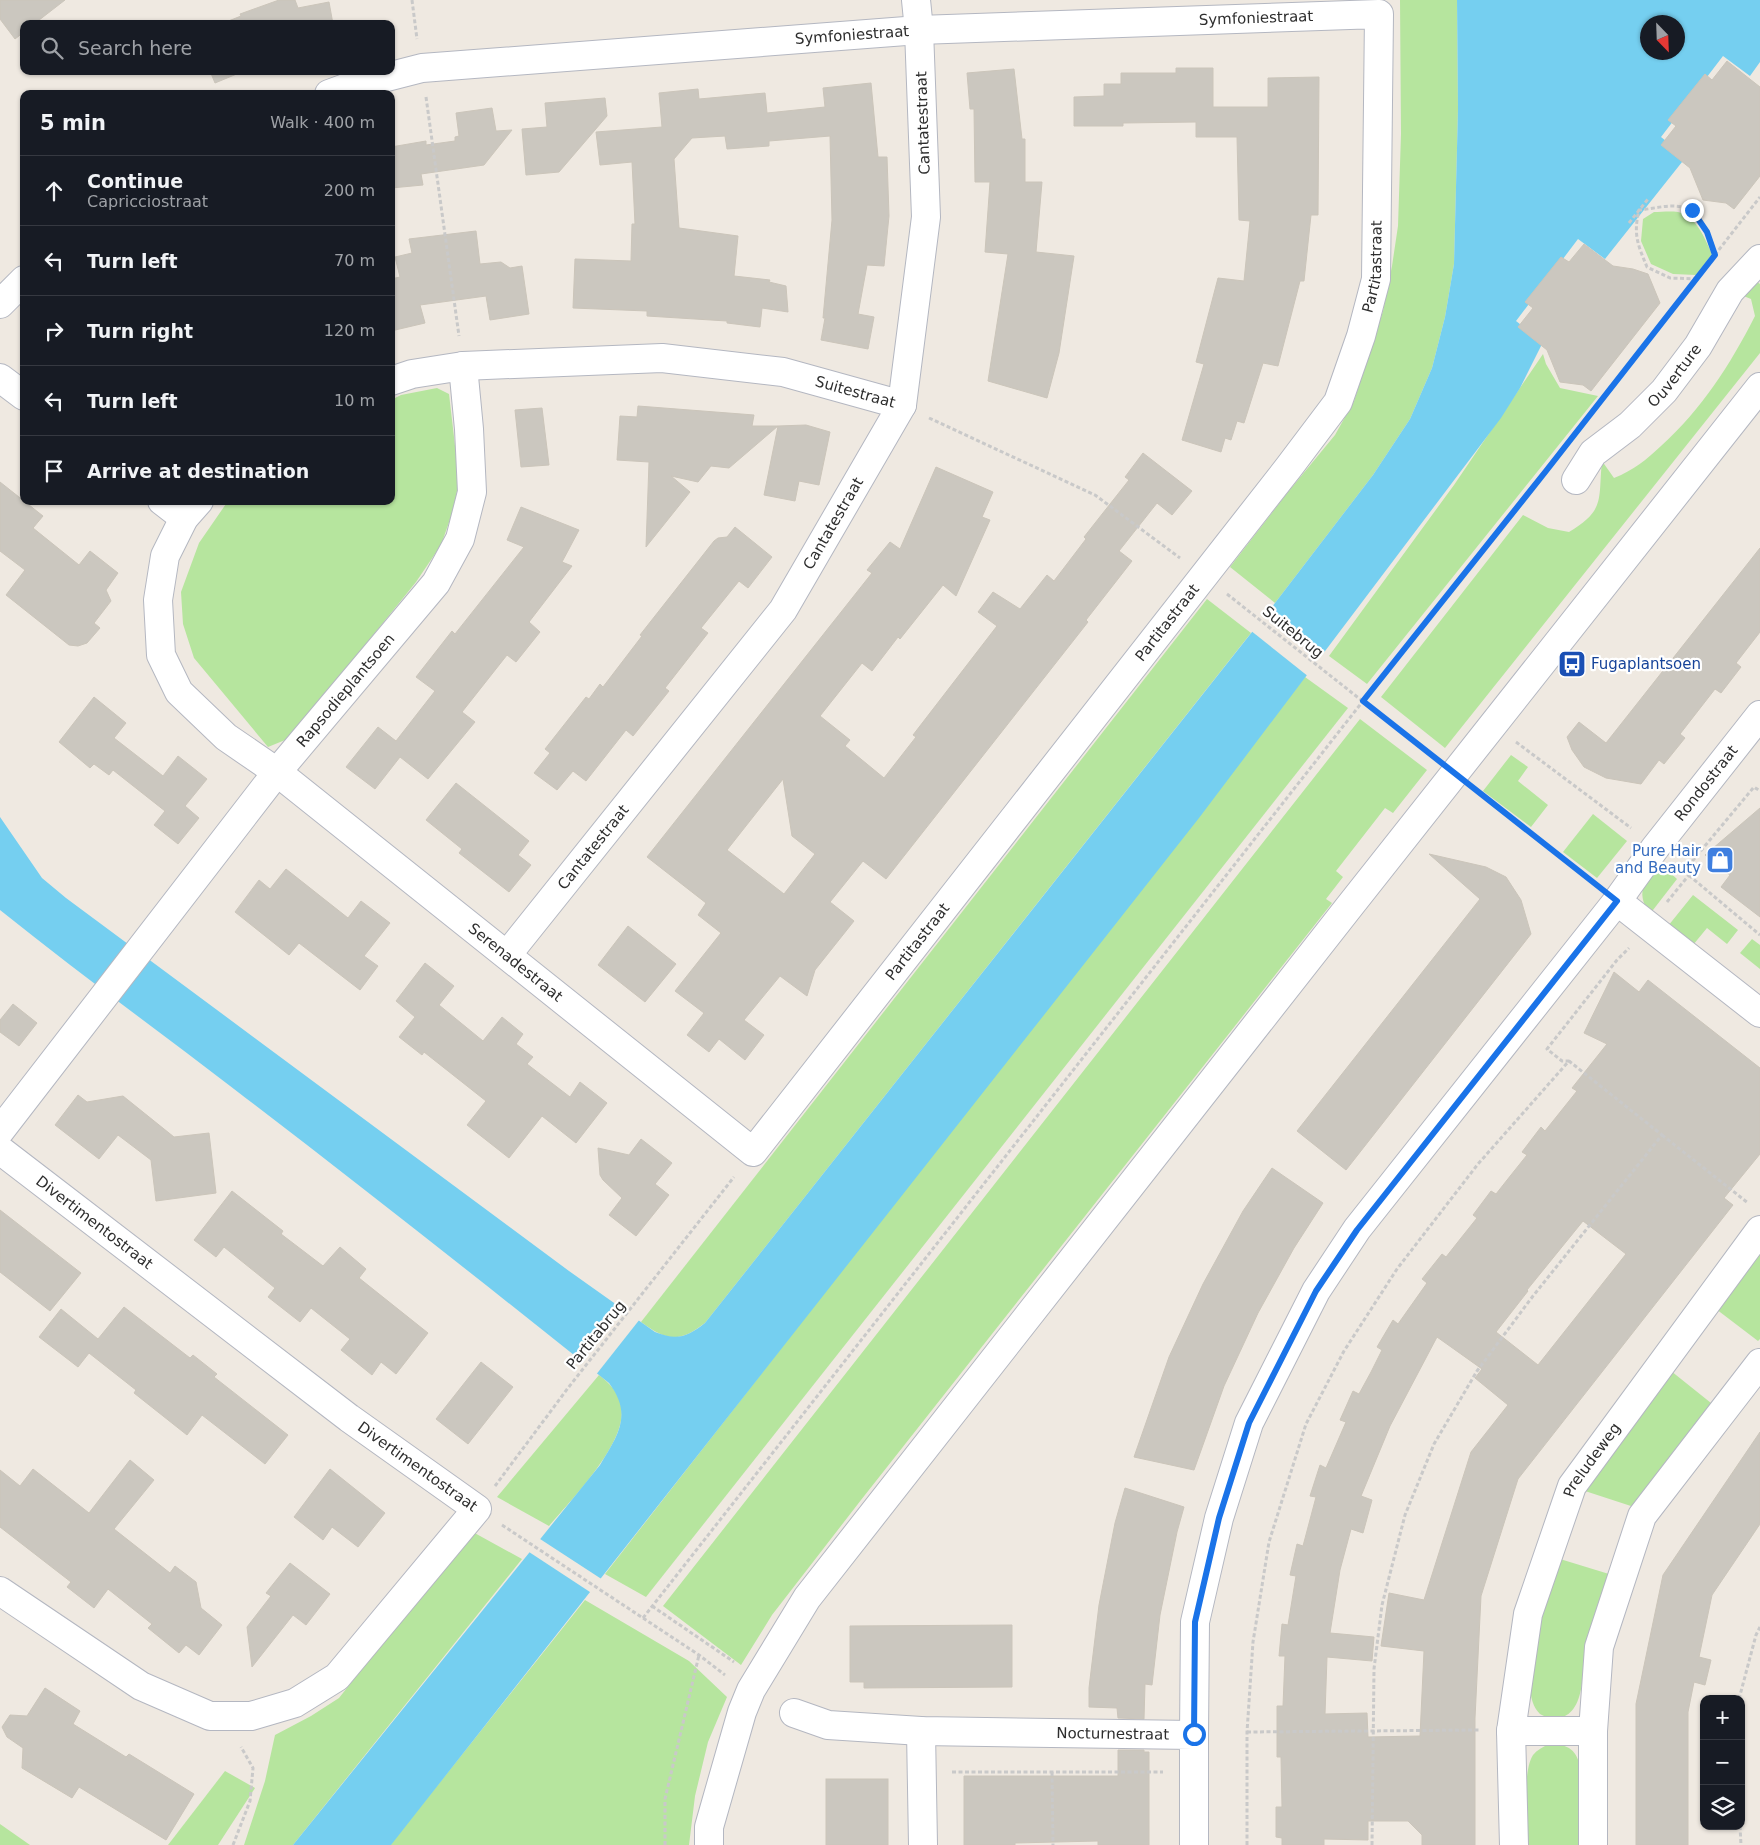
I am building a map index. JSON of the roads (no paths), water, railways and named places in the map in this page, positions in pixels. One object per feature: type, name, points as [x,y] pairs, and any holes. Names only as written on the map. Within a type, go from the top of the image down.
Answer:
[{"type":"street","name":"Cantatestraat","points":[[507,955],[783,610],[902,405],[926,217],[919,30],[916,0]]},
{"type":"street","name":"Symfoniestraat","points":[[395,75],[422,68],[919,30],[1379,14]]},
{"type":"street","name":"Partitastraat","points":[[753,1152],[1338,402],[1361,336],[1376,279],[1379,14]]},
{"type":"street","name":"Symfoniestraat","points":[[338,90],[393,75]]},
{"type":"street","name":"Ouverture","points":[[1576,480],[1593,453],[1630,425],[1664,391],[1698,346],[1730,291],[1760,259]]},
{"type":"street","points":[[0,304],[20,284]]},
{"type":"street","name":"Suitestraat","points":[[463,366],[662,358],[782,372],[902,405]]},
{"type":"street","points":[[395,380],[412,374],[463,366]]},
{"type":"street","name":"Rapsodieplantsoen","points":[[0,1131],[277,772],[436,583],[460,540],[472,492],[470,429],[463,366]]},
{"type":"street","points":[[0,378],[20,393]]},
{"type":"street","points":[[709,1845],[709,1827],[742,1712],[746,1678],[1760,387]]},
{"type":"street","points":[[175,505],[191,510],[165,556],[158,600],[161,656],[179,692],[226,738],[277,772]]},
{"type":"street","name":"Rondostraat","points":[[1194,1734],[1195,1622],[1219,1518],[1249,1423],[1316,1291],[1357,1230],[1617,901],[1760,715]]},
{"type":"street","name":"Serenadestraat","points":[[277,772],[753,1152]]},
{"type":"street","points":[[1617,901],[1760,1013]]},
{"type":"street","name":"Divertimentostraat","points":[[0,1150],[349,1418],[477,1509],[337,1677],[295,1704],[251,1716],[210,1716],[141,1686],[0,1591]]},
{"type":"street","name":"Preludeweg","points":[[1514,1845],[1498,1730],[1528,1614],[1572,1486],[1757,1219]]},
{"type":"street","points":[[1592,1845],[1593,1731],[1599,1647],[1642,1516],[1760,1363]]},
{"type":"street","name":"Nocturnestraat","points":[[794,1714],[828,1725],[921,1731],[1194,1734]]},
{"type":"street","points":[[1498,1730],[1593,1731]]},
{"type":"street","points":[[921,1731],[923,1845]]},
{"type":"street","points":[[1194,1734],[1194,1845]]},
{"type":"water","points":[[1457,0],[1760,0],[1760,62],[1750,76],[1723,56],[1661,137],[1686,157],[1605,259],[1578,239],[1516,321],[1543,342],[1520,388],[1501,418],[1199,818],[391,1845],[293,1845],[600,1465],[620,1425],[620,1405],[609,1383],[328,1162],[0,910],[0,817],[42,878],[66,898],[569,1271],[655,1332],[676,1337],[693,1332],[705,1323],[1275,603],[1373,475],[1410,419],[1432,368],[1445,317],[1454,264],[1458,109]]},
{"type":"place","name":"Fugaplantsoen","points":[[1572,664]]},
{"type":"place","name":"Pure Hair and Beauty","points":[[1720,860]]}]
